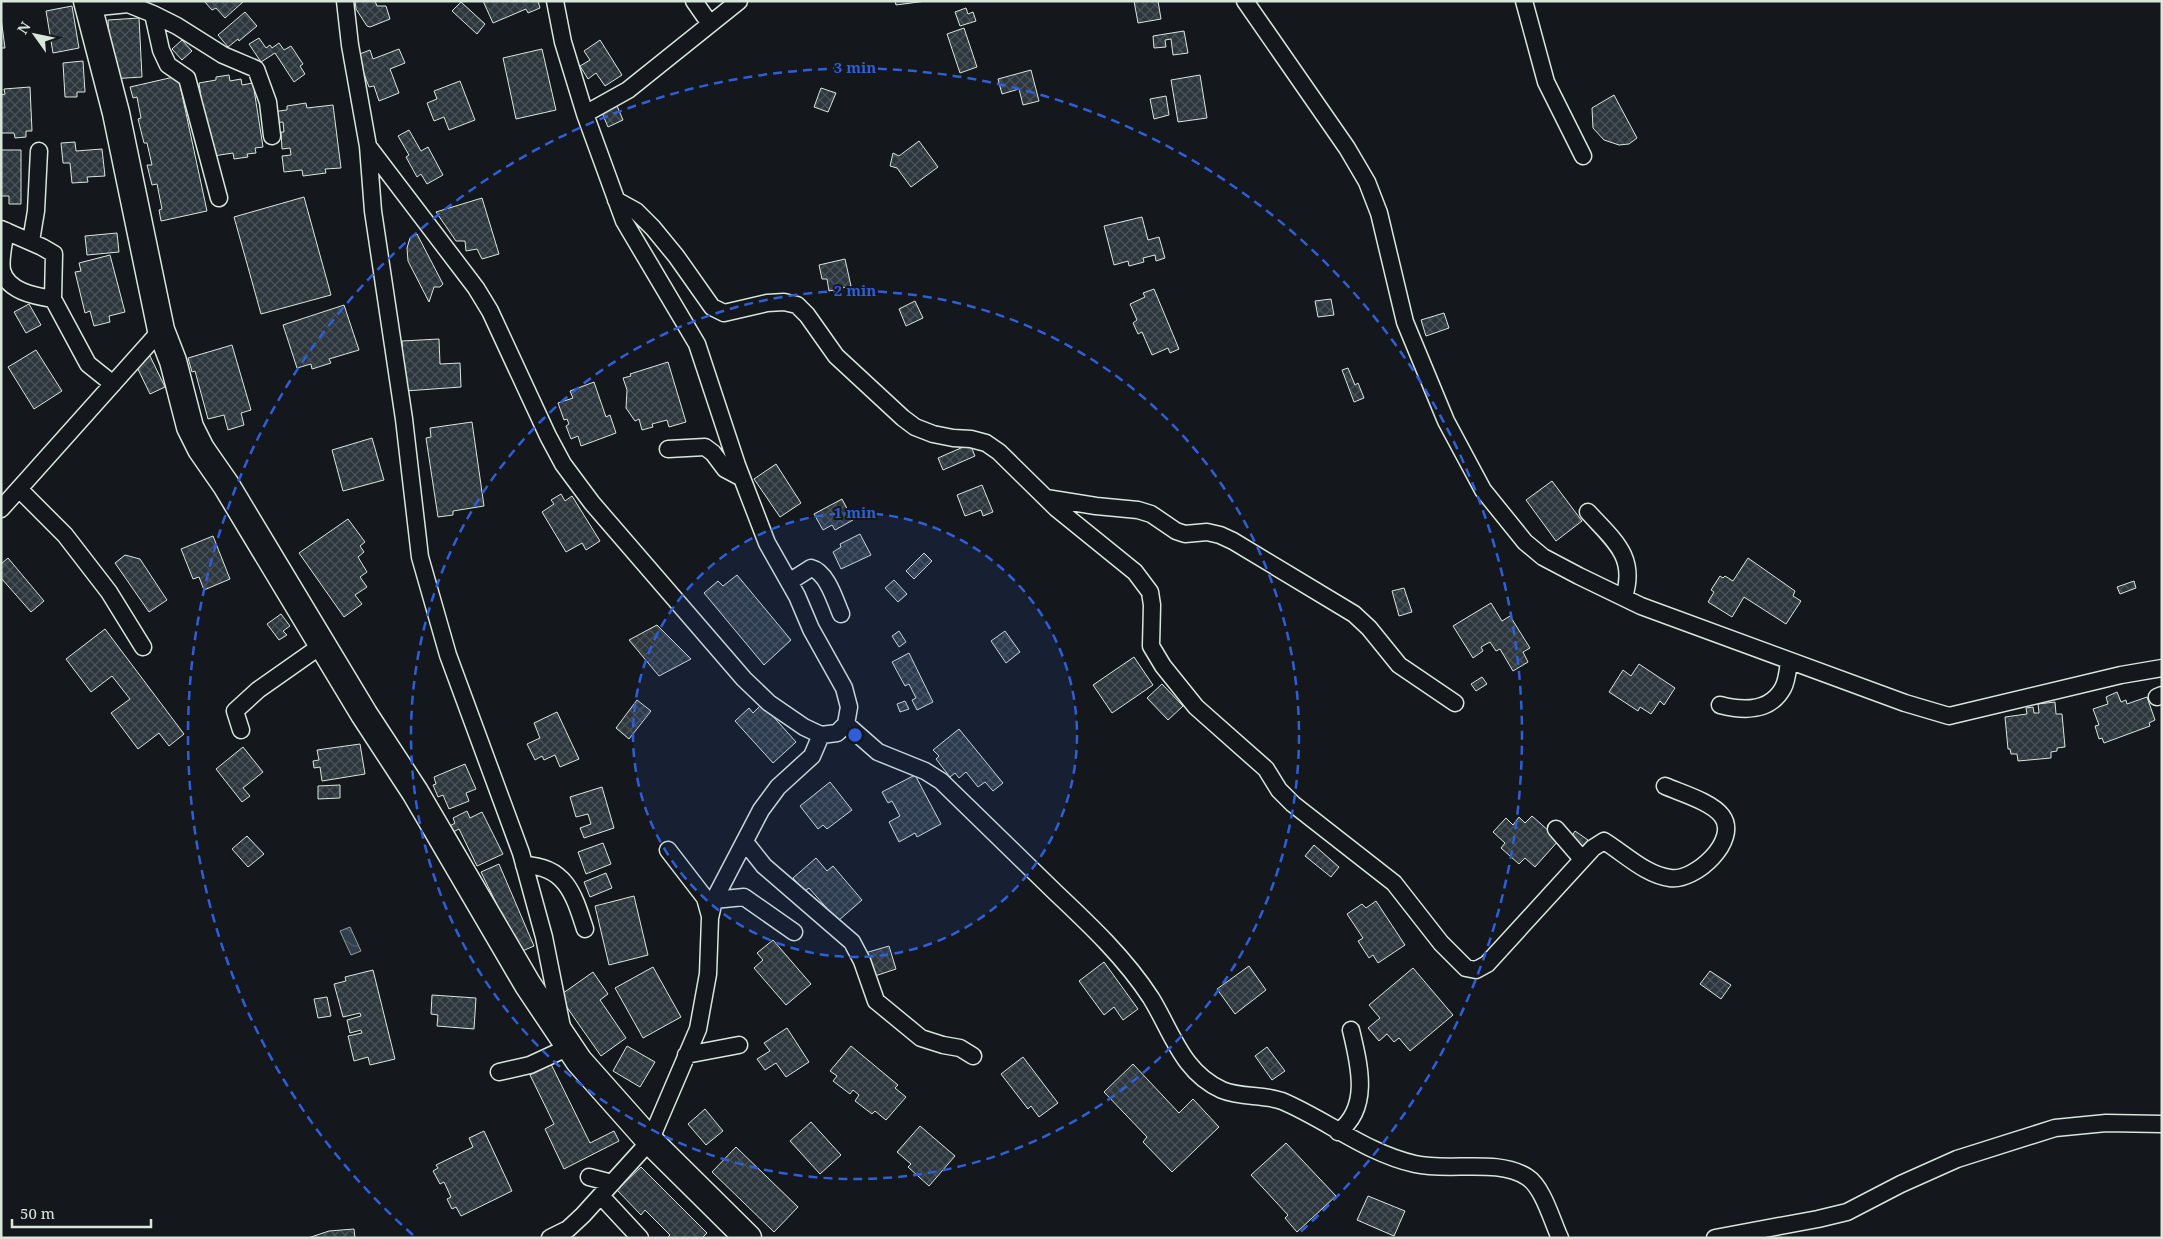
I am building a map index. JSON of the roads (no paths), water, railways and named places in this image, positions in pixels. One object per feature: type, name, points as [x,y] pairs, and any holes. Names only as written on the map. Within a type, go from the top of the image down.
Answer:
[{"type":"main road","points":[[88,5],[116,113],[161,330],[173,361],[190,427],[201,449],[226,485],[364,714],[415,792],[528,985],[567,1044],[598,1084],[650,1141],[748,1238]]},
{"type":"street","points":[[345,1],[350,45],[368,146],[373,212],[406,428],[420,557],[448,655],[524,865],[544,937],[567,1044],[530,1065],[499,1072]]},
{"type":"street","points":[[368,146],[476,288],[490,311],[563,464],[592,503],[744,679],[775,708],[804,727],[821,735],[837,733],[846,724],[849,708],[844,688],[767,543],[742,478],[697,344],[636,242],[616,200],[585,114],[563,42],[555,1]]},
{"type":"street","points":[[694,1],[710,24]]},
{"type":"street","points":[[585,114],[628,90],[739,1]]},
{"type":"street","points":[[1245,1],[1347,148],[1368,182],[1379,213],[1405,322],[1446,421],[1483,490],[1525,542],[1543,557],[1658,612],[1905,703],[1949,716],[2121,675],[2162,668]]},
{"type":"street","points":[[1524,1],[1546,82],[1583,156]]},
{"type":"street","points":[[88,5],[128,4],[177,26],[223,55],[256,69],[268,102],[272,136]]},
{"type":"street","points":[[153,14],[161,50],[168,66],[187,78],[219,198]]},
{"type":"street","points":[[31,241],[36,212],[39,151]]},
{"type":"street","points":[[616,200],[636,211],[653,228],[676,256],[712,307],[724,313],[767,303],[784,302],[797,305],[807,315],[836,356],[903,418],[915,427],[933,434],[986,443],[999,452],[1046,498],[1144,582],[1150,592],[1152,605],[1151,646],[1186,695],[1212,722],[1266,769],[1279,790],[1293,804],[1394,883],[1429,930],[1466,968],[1476,970],[1487,964],[1593,848],[1604,842],[1656,875],[1673,878],[1695,871],[1706,864],[1717,852],[1726,834],[1727,824],[1721,814],[1709,806],[1665,786]]},
{"type":"street","points":[[53,299],[36,296],[10,285],[2,270],[1,257],[4,230],[31,241],[54,254],[53,299],[88,364],[113,384]]},
{"type":"street","points":[[1,509],[161,330]]},
{"type":"street","points":[[668,449],[705,448],[713,453],[725,469],[742,478]]},
{"type":"street","points":[[19,489],[65,535],[109,592],[144,647]]},
{"type":"street","points":[[1046,498],[1080,504],[1138,510],[1151,514],[1176,531],[1185,534],[1195,535],[1208,532],[1233,541],[1354,614],[1370,628],[1399,665],[1455,703]]},
{"type":"street","points":[[1588,512],[1622,552],[1627,564],[1629,581],[1624,597]]},
{"type":"street","points":[[789,582],[811,568],[816,570],[824,578],[841,614]]},
{"type":"street","points":[[241,730],[235,711],[258,690],[322,645]]},
{"type":"street","points":[[1720,705],[1741,710],[1766,706],[1776,698],[1784,687],[1789,661]]},
{"type":"street","points":[[846,724],[878,752],[925,771],[941,780],[1069,905],[1128,966],[1151,998],[1180,1052],[1190,1066],[1206,1080],[1223,1090],[1280,1100],[1371,1148],[1416,1164],[1497,1168],[1520,1173],[1535,1183],[1560,1238]]},
{"type":"street","points":[[550,1238],[568,1229],[601,1196],[650,1141],[698,1029],[708,974],[710,918],[714,900],[769,798],[778,787],[812,756],[821,735]]},
{"type":"street","points":[[1556,829],[1582,860]]},
{"type":"street","points":[[744,842],[764,866],[852,942],[862,961],[876,1001],[921,1038],[942,1045],[960,1048],[973,1056]]},
{"type":"street","points":[[668,850],[704,898],[710,918]]},
{"type":"street","points":[[524,865],[535,865],[567,884],[573,892],[586,929]]},
{"type":"street","points":[[714,900],[744,897],[794,932]]},
{"type":"street","points":[[1338,1132],[1354,1117],[1359,1093],[1359,1060],[1351,1030]]},
{"type":"street","points":[[686,1056],[739,1045]]},
{"type":"street","points":[[1715,1238],[1810,1221],[1847,1212],[1901,1184],[1957,1159],[2055,1128],[2106,1123],[2162,1124]]},
{"type":"street","points":[[588,1177],[612,1183]]},
{"type":"street","points":[[601,1196],[640,1238]]},
{"type":"water","points":[[350,927],[361,951],[351,955],[340,931]]}]
